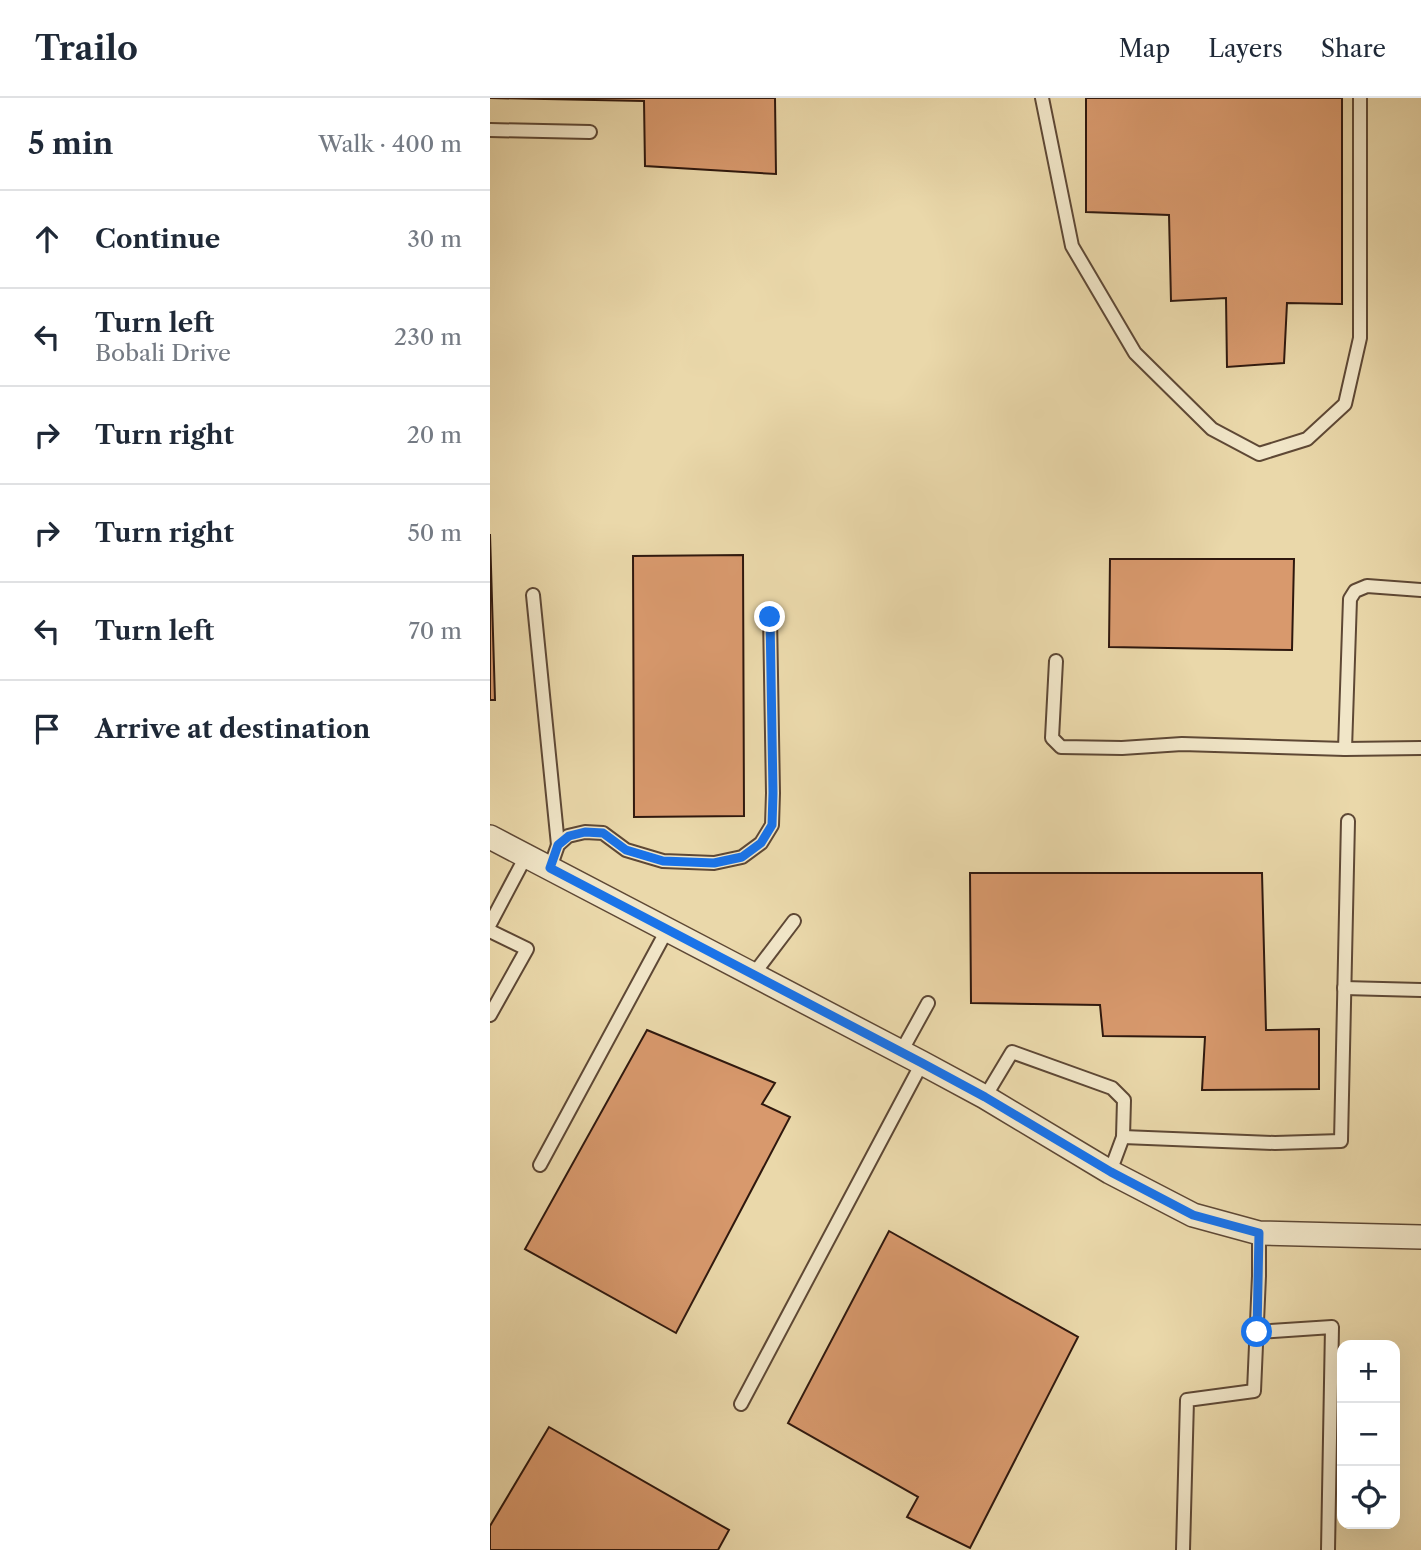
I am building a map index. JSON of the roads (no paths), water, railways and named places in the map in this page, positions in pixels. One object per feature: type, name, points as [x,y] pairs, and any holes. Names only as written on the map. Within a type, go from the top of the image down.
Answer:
[{"type":"street","points":[[490,837],[922,1063],[1111,1172],[1193,1215],[1259,1233],[1421,1237]]},
{"type":"lane","points":[[1042,98],[1072,246],[1135,353],[1212,429],[1259,454],[1307,439],[1345,404],[1360,338],[1360,98]]},
{"type":"lane","points":[[490,130],[590,132]]},
{"type":"lane","points":[[1345,750],[1349,599],[1355,591],[1367,586],[1421,590]]},
{"type":"lane","points":[[533,595],[558,845],[550,868]]},
{"type":"lane","points":[[558,845],[569,836],[585,832],[603,833],[626,850],[663,861],[714,863],[742,857],[761,843],[772,825],[770,617]]},
{"type":"lane","points":[[1056,662],[1052,738],[1061,747],[1122,748],[1182,744],[1345,750],[1421,748]]},
{"type":"lane","points":[[1123,1137],[1275,1143],[1341,1142],[1348,821]]},
{"type":"lane","points":[[490,924],[526,856]]},
{"type":"lane","points":[[753,975],[794,921]]},
{"type":"lane","points":[[540,1164],[667,930]]},
{"type":"lane","points":[[490,931],[527,949],[490,1015]]},
{"type":"lane","points":[[1344,988],[1421,990]]},
{"type":"lane","points":[[901,1052],[928,1003]]},
{"type":"lane","points":[[985,1097],[1012,1052],[1112,1088],[1124,1100],[1123,1137],[1111,1172]]},
{"type":"lane","points":[[741,1404],[922,1063]]},
{"type":"lane","points":[[1183,1550],[1187,1400],[1254,1391],[1259,1233]]},
{"type":"lane","points":[[1257,1332],[1332,1327],[1328,1550]]}]
